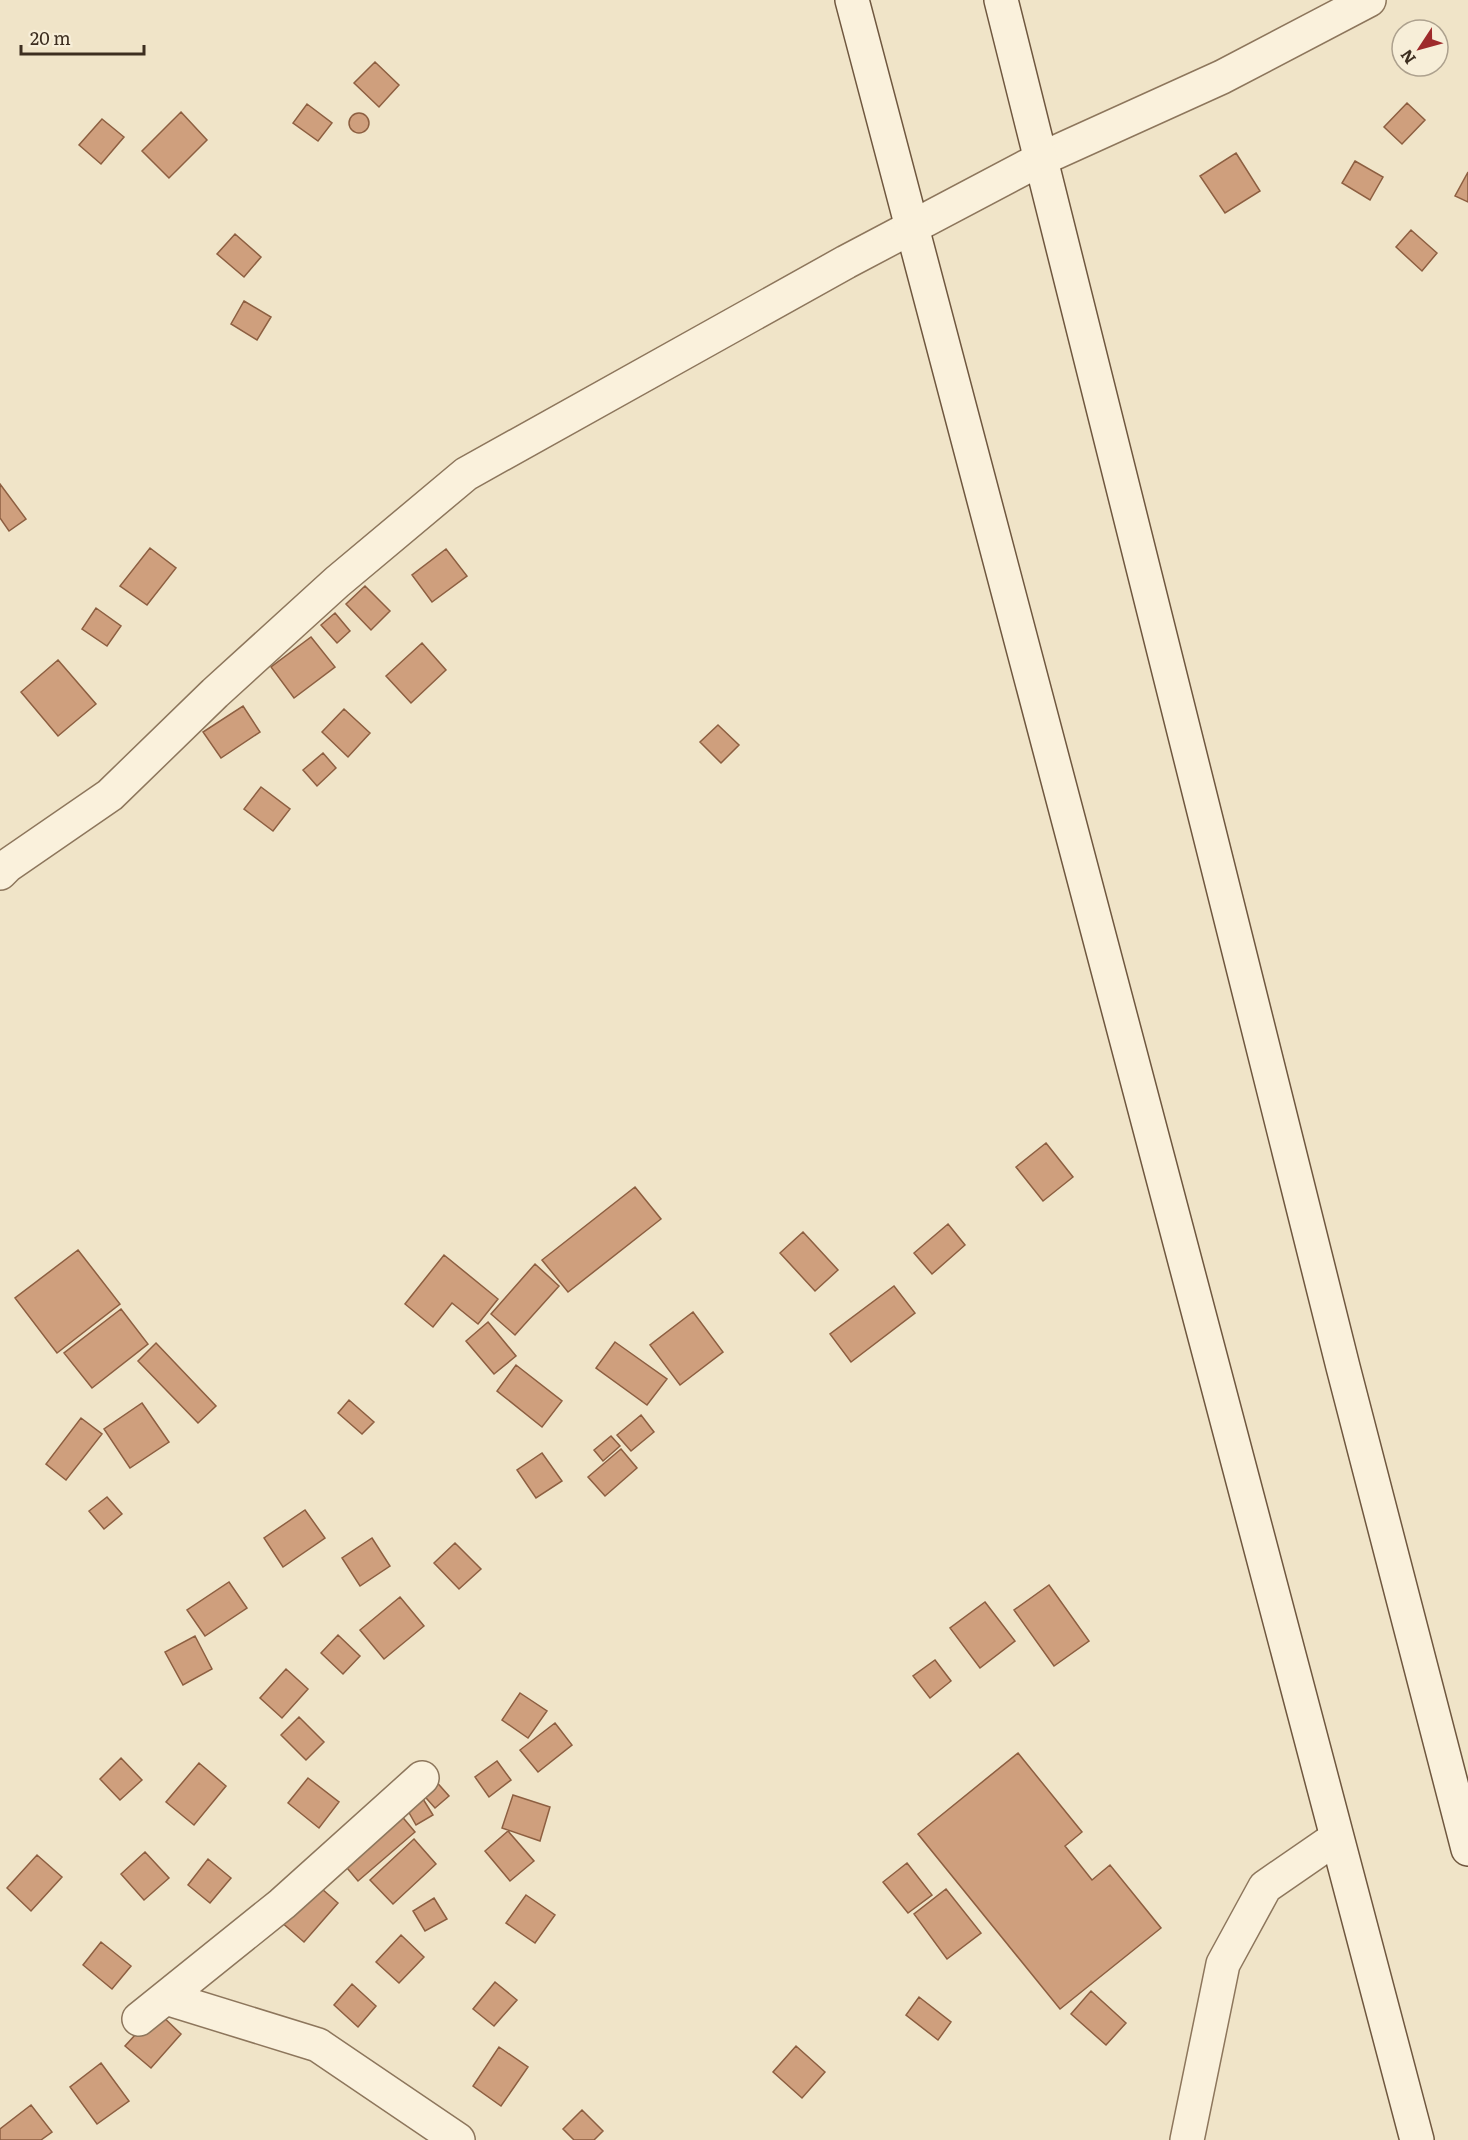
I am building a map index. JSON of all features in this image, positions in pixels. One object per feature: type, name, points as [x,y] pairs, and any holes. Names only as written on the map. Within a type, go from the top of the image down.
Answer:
[{"type":"street","points":[[852,0],[1417,2140]]},
{"type":"street","points":[[1001,0],[1342,1367],[1468,1849]]},
{"type":"street","points":[[0,873],[110,795],[215,693],[337,582],[466,474],[846,262],[1041,159],[1222,77],[1369,0]]},
{"type":"street","points":[[139,2019],[282,1905],[422,1778]]},
{"type":"street","points":[[1187,2140],[1223,1964],[1265,1887],[1336,1838]]},
{"type":"street","points":[[166,1998],[318,2045],[459,2140]]},
{"type":"building","points":[[375,62],[399,85],[379,107],[354,83]]},
{"type":"building","points":[[1407,103],[1425,120],[1402,144],[1384,127]]},
{"type":"building","points":[[307,104],[332,123],[318,141],[293,123]]},
{"type":"building","points":[[181,112],[207,140],[169,178],[142,151]]},
{"type":"building","points":[[359,113],[366,116],[369,123],[366,130],[359,133],[352,130],[349,123],[352,116]]},
{"type":"building","points":[[102,119],[124,137],[101,164],[79,145]]},
{"type":"building","points":[[1236,153],[1260,191],[1225,213],[1200,176]]},
{"type":"building","points":[[1355,161],[1383,177],[1370,200],[1342,183]]},
{"type":"building","points":[[1468,172],[1468,202],[1455,196]]},
{"type":"building","points":[[1411,230],[1437,253],[1422,271],[1396,247]]},
{"type":"building","points":[[235,234],[261,257],[244,277],[217,254]]},
{"type":"building","points":[[244,301],[271,317],[257,340],[231,324]]},
{"type":"building","points":[[0,484],[26,519],[9,531],[0,518]]},
{"type":"building","points":[[150,548],[176,568],[147,605],[120,586]]},
{"type":"building","points":[[446,549],[467,576],[432,602],[412,575]]},
{"type":"building","points":[[365,586],[390,611],[371,630],[346,604]]},
{"type":"building","points":[[96,608],[121,626],[107,646],[82,629]]},
{"type":"building","points":[[335,613],[350,631],[337,643],[321,625]]},
{"type":"building","points":[[311,637],[335,667],[294,698],[271,667]]},
{"type":"building","points":[[422,643],[446,670],[411,703],[386,676]]},
{"type":"building","points":[[58,660],[96,704],[58,736],[21,692]]},
{"type":"building","points":[[243,706],[260,732],[221,758],[203,732]]},
{"type":"building","points":[[344,709],[370,733],[348,757],[322,732]]},
{"type":"building","points":[[718,725],[739,745],[721,763],[700,742]]},
{"type":"building","points":[[323,753],[336,768],[317,786],[303,770]]},
{"type":"building","points":[[261,787],[290,809],[273,831],[244,809]]},
{"type":"building","points":[[1046,1143],[1073,1177],[1043,1201],[1016,1167]]},
{"type":"building","points":[[635,1187],[661,1219],[568,1292],[542,1260]]},
{"type":"building","points":[[948,1224],[965,1245],[932,1274],[914,1253]]},
{"type":"building","points":[[803,1232],[838,1270],[815,1291],[780,1253]]},
{"type":"building","points":[[78,1250],[120,1304],[57,1353],[15,1298]]},
{"type":"building","points":[[444,1255],[498,1299],[478,1324],[452,1303],[433,1327],[405,1304]]},
{"type":"building","points":[[535,1264],[559,1286],[515,1335],[491,1314]]},
{"type":"building","points":[[894,1286],[915,1313],[851,1362],[830,1334]]},
{"type":"building","points":[[121,1309],[148,1344],[92,1388],[64,1353]]},
{"type":"building","points":[[693,1312],[723,1352],[680,1385],[650,1345]]},
{"type":"building","points":[[488,1322],[516,1356],[494,1374],[466,1341]]},
{"type":"building","points":[[615,1342],[667,1379],[647,1405],[596,1368]]},
{"type":"building","points":[[156,1343],[216,1406],[198,1423],[138,1361]]},
{"type":"building","points":[[516,1365],[562,1401],[542,1427],[497,1391]]},
{"type":"building","points":[[349,1400],[374,1422],[362,1434],[338,1413]]},
{"type":"building","points":[[142,1403],[169,1442],[130,1468],[104,1429]]},
{"type":"building","points":[[641,1415],[654,1432],[631,1451],[617,1435]]},
{"type":"building","points":[[81,1418],[102,1434],[66,1480],[46,1464]]},
{"type":"building","points":[[611,1436],[620,1446],[603,1461],[594,1450]]},
{"type":"building","points":[[621,1449],[637,1468],[605,1496],[588,1477]]},
{"type":"building","points":[[542,1453],[562,1481],[536,1498],[517,1470]]},
{"type":"building","points":[[107,1497],[122,1514],[104,1529],[89,1511]]},
{"type":"building","points":[[305,1510],[325,1538],[283,1567],[264,1538]]},
{"type":"building","points":[[372,1538],[390,1566],[360,1586],[342,1558]]},
{"type":"building","points":[[455,1543],[481,1569],[459,1589],[434,1563]]},
{"type":"building","points":[[229,1582],[247,1608],[205,1636],[187,1610]]},
{"type":"building","points":[[1049,1585],[1089,1641],[1054,1666],[1014,1610]]},
{"type":"building","points":[[400,1597],[424,1626],[384,1659],[360,1630]]},
{"type":"building","points":[[985,1602],[1015,1641],[980,1668],[950,1628]]},
{"type":"building","points":[[338,1635],[360,1656],[343,1674],[321,1653]]},
{"type":"building","points":[[195,1636],[212,1669],[183,1685],[165,1652]]},
{"type":"building","points":[[935,1660],[951,1681],[930,1698],[913,1676]]},
{"type":"building","points":[[286,1669],[308,1689],[282,1718],[260,1698]]},
{"type":"building","points":[[520,1693],[547,1711],[528,1738],[502,1720]]},
{"type":"building","points":[[299,1717],[324,1742],[306,1760],[281,1735]]},
{"type":"building","points":[[555,1723],[572,1745],[538,1772],[520,1750]]},
{"type":"building","points":[[1018,1753],[1082,1832],[1065,1846],[1092,1880],[1110,1865],[1161,1928],[1060,2009],[918,1834]]},
{"type":"building","points":[[121,1758],[142,1780],[120,1800],[100,1779]]},
{"type":"building","points":[[497,1761],[511,1780],[489,1797],[475,1777]]},
{"type":"building","points":[[199,1763],[226,1786],[194,1825],[166,1802]]},
{"type":"building","points":[[308,1778],[339,1802],[319,1828],[288,1803]]},
{"type":"building","points":[[433,1778],[449,1796],[435,1808],[419,1790]]},
{"type":"building","points":[[513,1795],[550,1807],[540,1841],[502,1828]]},
{"type":"building","points":[[423,1799],[433,1815],[416,1825],[407,1809]]},
{"type":"building","points":[[394,1807],[415,1832],[358,1881],[337,1856]]},
{"type":"building","points":[[508,1831],[534,1861],[510,1881],[485,1851]]},
{"type":"building","points":[[414,1839],[436,1864],[393,1904],[370,1880]]},
{"type":"building","points":[[145,1852],[169,1878],[144,1900],[121,1874]]},
{"type":"building","points":[[37,1855],[62,1877],[31,1911],[7,1888]]},
{"type":"building","points":[[208,1859],[231,1878],[210,1903],[188,1885]]},
{"type":"building","points":[[907,1863],[932,1895],[908,1913],[883,1882]]},
{"type":"building","points":[[314,1882],[338,1903],[304,1942],[280,1921]]},
{"type":"building","points":[[946,1889],[981,1933],[947,1959],[914,1914]]},
{"type":"building","points":[[526,1895],[555,1915],[535,1943],[506,1923]]},
{"type":"building","points":[[434,1898],[447,1919],[425,1931],[413,1911]]},
{"type":"building","points":[[401,1935],[424,1957],[399,1983],[376,1962]]},
{"type":"building","points":[[101,1942],[131,1966],[112,1989],[83,1965]]},
{"type":"building","points":[[495,1982],[517,2000],[494,2026],[473,2009]]},
{"type":"building","points":[[352,1984],[376,2006],[358,2027],[334,2005]]},
{"type":"building","points":[[1091,1991],[1126,2023],[1106,2045],[1071,2014]]},
{"type":"building","points":[[919,1997],[951,2022],[938,2040],[906,2015]]},
{"type":"building","points":[[157,2011],[181,2034],[151,2068],[125,2046]]},
{"type":"building","points":[[796,2046],[825,2072],[802,2098],[773,2072]]},
{"type":"building","points":[[499,2047],[528,2067],[501,2106],[473,2086]]},
{"type":"building","points":[[101,2063],[129,2101],[97,2124],[70,2087]]},
{"type":"building","points":[[31,2105],[52,2132],[41,2140],[0,2140],[0,2129]]},
{"type":"building","points":[[582,2110],[603,2131],[594,2140],[574,2140],[563,2129]]}]
